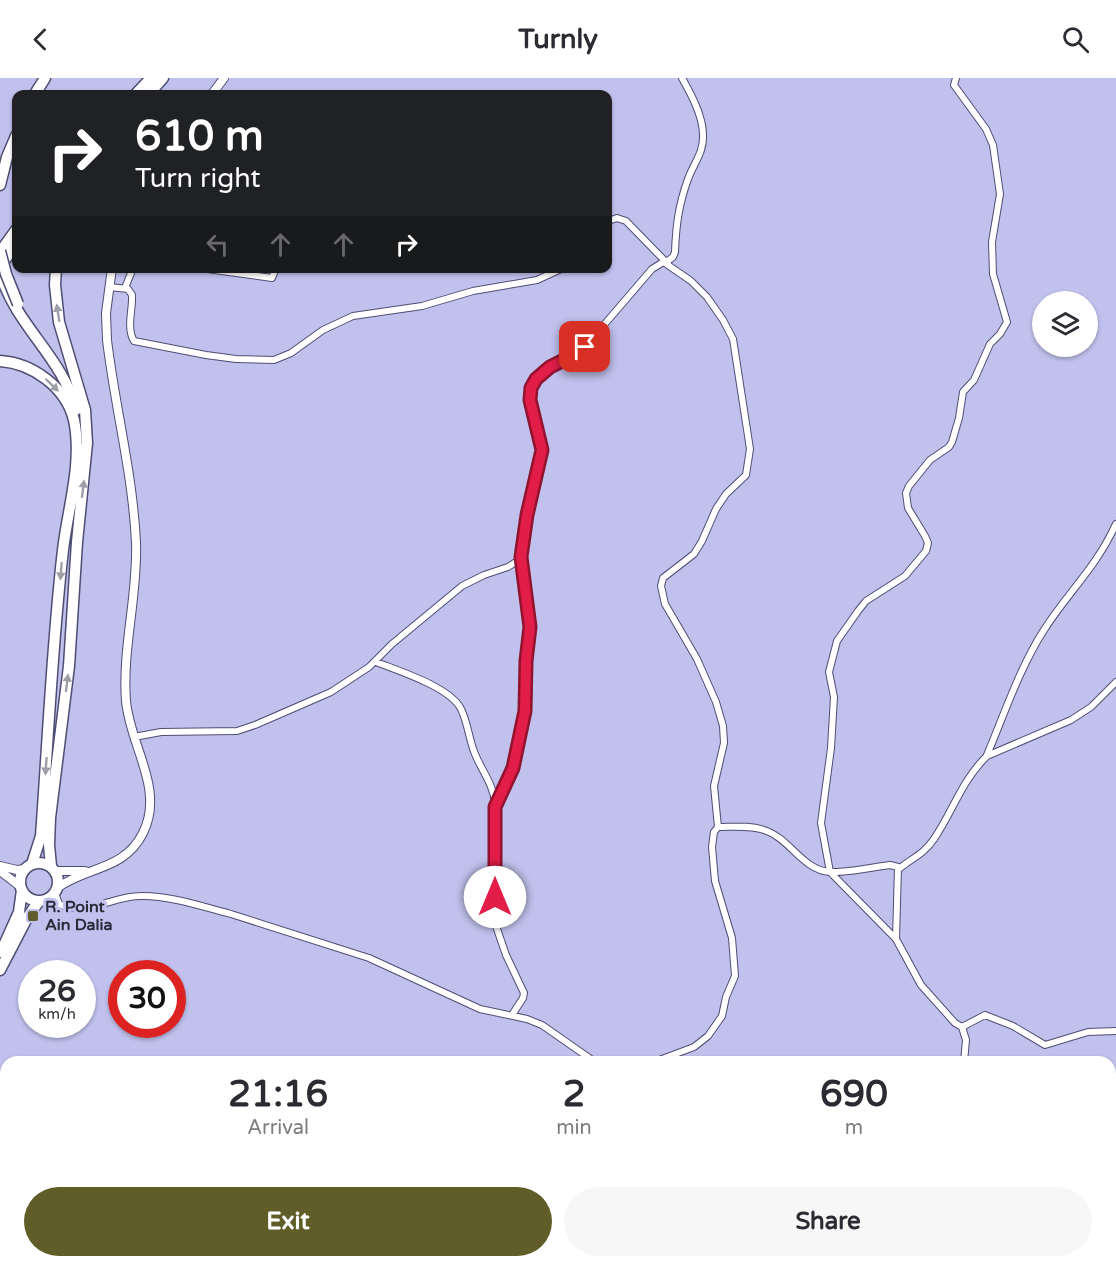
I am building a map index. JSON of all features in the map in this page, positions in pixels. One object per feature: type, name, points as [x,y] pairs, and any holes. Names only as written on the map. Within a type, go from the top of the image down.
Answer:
[{"type":"highway","points":[[140,90],[151,78]]},
{"type":"highway","points":[[152,90],[163,78]]},
{"type":"highway","points":[[0,164],[12,133]]},
{"type":"highway","points":[[0,185],[12,145]]},
{"type":"highway","points":[[12,235],[0,251],[16,305],[68,377],[87,431]]},
{"type":"highway","points":[[0,954],[19,912],[21,877],[28,867],[41,836],[63,550],[80,435],[77,417],[66,384],[16,305],[0,269],[12,250]]},
{"type":"highway","points":[[0,970],[27,918],[42,900],[56,890],[57,876],[53,869],[49,845],[50,818],[69,666],[77,542],[87,457],[87,431],[85,410],[59,322],[56,273]]},
{"type":"highway","points":[[0,361],[19,364],[31,369],[63,396],[74,419],[78,449]]},
{"type":"highway","points":[[28,867],[38,863],[53,869]]},
{"type":"highway","points":[[22,889],[32,899],[42,900]]},
{"type":"street","points":[[495,807],[513,768],[525,711],[526,661],[530,627],[521,557],[527,515],[542,450],[530,400],[533,382],[550,367],[585,347],[652,269],[673,256],[675,252],[678,211],[689,175],[702,149],[704,136],[702,122],[682,78]]},
{"type":"street","points":[[830,872],[820,823],[831,748],[834,697],[830,672],[834,650],[842,634],[866,601],[905,576],[926,551],[926,536],[908,508],[906,493],[930,460],[949,447],[952,442],[963,392],[974,380],[990,344],[1007,322],[993,274],[992,242],[1000,194],[993,145],[986,129],[954,85],[956,78]]},
{"type":"street","points":[[612,220],[617,218],[626,221],[667,265],[707,297],[723,320],[733,339],[750,448],[746,475],[726,494],[716,508],[702,542],[694,554],[663,578],[661,586],[665,604],[697,659],[716,702],[723,726],[725,738],[714,786],[718,827],[714,832],[712,847],[714,881],[732,938],[735,976],[722,1016],[708,1036],[694,1047],[670,1056]]},
{"type":"street","points":[[59,904],[56,890],[68,880],[113,864],[129,853],[146,825],[150,807],[150,793],[127,711],[126,688],[136,542],[107,340],[106,313],[111,273]]},
{"type":"street","points":[[125,288],[131,273]]},
{"type":"street","points":[[251,273],[272,278],[274,273]]},
{"type":"street","points":[[109,287],[125,288],[132,295],[130,327],[134,341],[206,355],[270,360],[291,353],[323,330],[353,316],[422,306],[473,291],[530,282],[554,273]]},
{"type":"street","points":[[987,756],[1020,675],[1044,630],[1094,565],[1116,525]]},
{"type":"street","points":[[134,737],[161,732],[229,732],[248,728],[331,692],[376,662],[392,644],[462,586],[484,574],[508,567],[521,557]]},
{"type":"street","points":[[376,662],[430,685],[456,702],[464,715],[475,754],[494,792],[496,926],[506,955],[524,993],[512,1015]]},
{"type":"street","points":[[899,869],[922,853],[933,841],[964,783],[987,756],[1071,720],[1091,706],[1116,682]]},
{"type":"street","points":[[718,827],[749,827],[765,830],[788,844],[805,862],[830,872],[896,939],[921,985],[955,1023],[962,1027],[966,1040],[965,1056]]},
{"type":"street","points":[[830,872],[890,865],[899,869]]},
{"type":"street","points":[[0,866],[17,870],[28,867]]},
{"type":"street","points":[[53,869],[92,870]]},
{"type":"street","points":[[896,939],[899,869]]},
{"type":"street","points":[[0,871],[22,889]]},
{"type":"street","points":[[42,900],[78,909],[143,896],[210,908],[353,952],[408,974],[480,1009],[542,1024],[587,1056]]},
{"type":"street","points":[[962,1027],[985,1015],[1013,1026],[1045,1045],[1088,1032],[1116,1031]]},
{"type":"place","name":"R. Point Ain Dalia","points":[[33,916]]},
{"type":"route","points":[[495,897],[495,807],[513,768],[525,711],[526,661],[530,627],[521,557],[527,515],[542,450],[530,400],[531,388],[533,382],[550,367],[585,347]]}]
